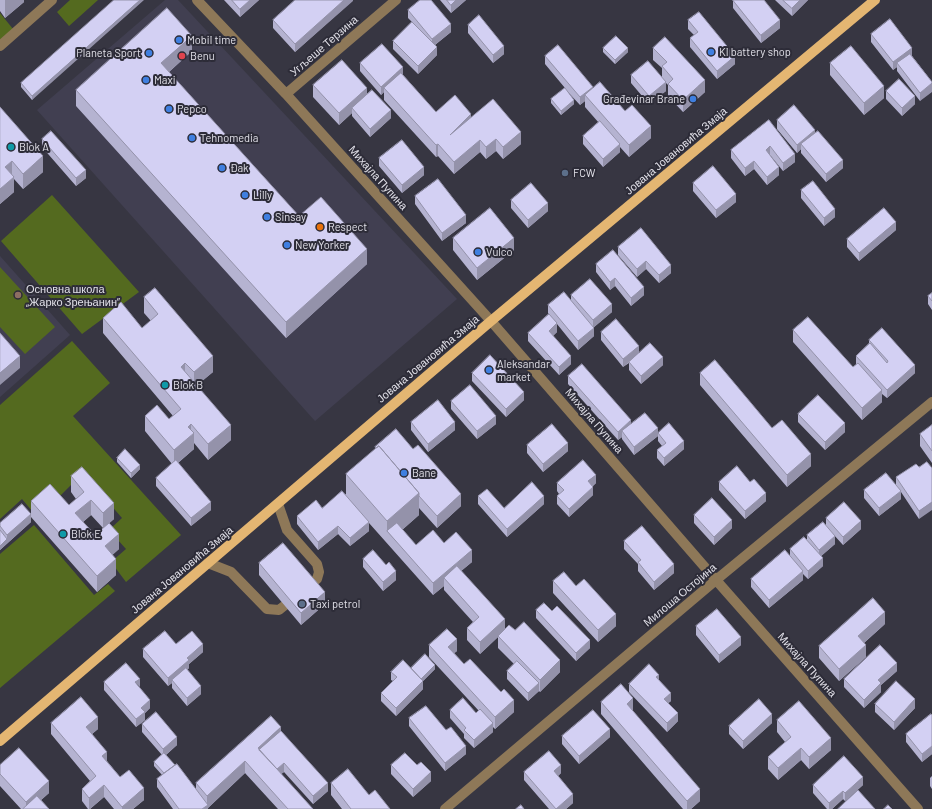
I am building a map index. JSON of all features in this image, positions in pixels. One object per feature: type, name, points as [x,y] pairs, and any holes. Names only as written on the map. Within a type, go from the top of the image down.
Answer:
[{"type":"main road","name":"Јована Јовановића Змаја","points":[[0,741],[491,321],[875,0]]},
{"type":"street","points":[[0,46],[52,0]]},
{"type":"street","name":"Михајла Пупина","points":[[196,0],[286,94],[491,321],[716,580],[918,809]]},
{"type":"street","name":"Угљеше Терзина","points":[[286,94],[396,0]]},
{"type":"street","name":"Милоша Остојина","points":[[445,809],[716,580],[932,402]]},
{"type":"street","points":[[208,563],[231,572],[267,609],[279,610],[317,579],[319,572],[317,564],[287,530],[278,504]]},
{"type":"shaded area","points":[[165,0],[178,0],[457,299],[315,421],[37,110]]},
{"type":"shaded area","name":"Основна школа „Жарко Зрењанин”","points":[[0,256],[70,335],[0,397]]},
{"type":"green space","points":[[70,0],[98,0],[69,26],[57,12]]},
{"type":"green space","points":[[0,13],[13,29],[0,40]]},
{"type":"green space","points":[[52,195],[139,292],[82,334],[1,241]]},
{"type":"green space","points":[[0,267],[55,327],[25,354],[0,327]]},
{"type":"green space","points":[[72,341],[110,383],[73,416],[181,535],[126,582],[111,562],[126,549],[109,530],[122,518],[83,473],[58,498],[32,511],[22,499],[0,519],[0,405]]},
{"type":"green space","points":[[34,525],[94,595],[108,584],[115,591],[0,688],[0,554]]},
{"type":"building","points":[[114,0],[140,0],[32,96],[21,83]]},
{"type":"building","points":[[232,0],[250,0],[240,9]]},
{"type":"building","points":[[295,0],[344,0],[295,44],[273,20]]},
{"type":"building","points":[[420,0],[431,0],[451,24],[432,39],[408,10]]},
{"type":"building","points":[[447,0],[456,0],[451,5]]},
{"type":"building","points":[[733,0],[764,0],[780,20],[761,35]]},
{"type":"building","points":[[783,0],[800,0],[792,8]]},
{"type":"building","points":[[167,8],[192,36],[161,63],[299,216],[321,197],[367,249],[286,322],[76,90]]},
{"type":"building","points":[[699,12],[735,56],[717,71],[690,38],[698,32],[688,20]]},
{"type":"building","points":[[479,15],[504,46],[493,55],[468,25]]},
{"type":"building","points":[[890,19],[912,48],[893,62],[871,34]]},
{"type":"building","points":[[412,22],[437,47],[418,66],[393,41]]},
{"type":"building","points":[[616,36],[628,48],[615,60],[603,48]]},
{"type":"building","points":[[665,37],[705,80],[683,100],[668,84],[673,79],[662,66],[667,62],[653,48]]},
{"type":"building","points":[[382,44],[403,67],[381,87],[360,63]]},
{"type":"building","points":[[558,45],[593,87],[580,97],[545,56]]},
{"type":"building","points":[[851,46],[884,86],[864,103],[830,63]]},
{"type":"building","points":[[910,54],[932,82],[920,93],[897,63]]},
{"type":"building","points":[[342,60],[367,88],[339,113],[313,85]]},
{"type":"building","points":[[648,61],[666,82],[649,96],[631,75]]},
{"type":"building","points":[[401,73],[436,112],[455,95],[471,114],[450,135],[493,99],[521,132],[503,147],[496,139],[486,147],[480,140],[454,162],[438,144],[436,145],[384,88]]},
{"type":"building","points":[[899,79],[915,96],[902,108],[886,91]]},
{"type":"building","points":[[600,82],[625,111],[632,105],[651,126],[629,145],[585,95]]},
{"type":"building","points":[[565,88],[574,100],[561,111],[551,99]]},
{"type":"building","points":[[372,90],[391,110],[370,129],[352,108]]},
{"type":"building","points":[[794,105],[815,130],[797,145],[777,120]]},
{"type":"building","name":"Blok A","points":[[0,107],[43,156],[23,174],[12,161],[5,167],[14,177],[0,189]]},
{"type":"building","points":[[769,120],[795,154],[783,163],[770,146],[766,150],[779,167],[767,177],[754,161],[745,168],[731,150]]},
{"type":"building","points":[[600,121],[620,144],[603,159],[583,136]]},
{"type":"building","points":[[51,131],[86,170],[76,178],[42,139]]},
{"type":"building","points":[[818,131],[843,160],[826,174],[801,144]]},
{"type":"building","points":[[402,140],[424,167],[402,185],[379,158]]},
{"type":"building","points":[[713,166],[736,194],[716,210],[693,183]]},
{"type":"building","points":[[438,179],[466,215],[442,233],[415,196]]},
{"type":"building","points":[[813,181],[835,209],[824,218],[801,190]]},
{"type":"building","points":[[531,183],[548,203],[528,220],[511,200]]},
{"type":"building","points":[[490,208],[514,238],[477,268],[453,238]]},
{"type":"building","points":[[884,208],[896,222],[859,253],[847,239]]},
{"type":"building","points":[[641,228],[671,265],[659,275],[646,261],[637,269],[618,247]]},
{"type":"building","points":[[613,250],[644,287],[631,298],[615,278],[610,282],[596,264]]},
{"type":"building","points":[[590,279],[612,304],[593,320],[571,295]]},
{"type":"building","name":"Blok B","points":[[155,288],[213,356],[194,372],[185,363],[181,367],[231,425],[208,444],[191,424],[188,427],[194,433],[174,450],[145,416],[157,405],[169,419],[181,409],[103,318],[121,302],[142,328],[158,314],[144,297]]},
{"type":"building","points":[[564,292],[594,328],[578,341],[548,305]]},
{"type":"building","points":[[932,293],[932,301],[928,296]]},
{"type":"building","points":[[549,314],[557,323],[549,331],[571,356],[559,367],[528,333]]},
{"type":"building","points":[[808,317],[853,367],[858,363],[882,390],[862,408],[793,330]]},
{"type":"building","points":[[616,319],[639,346],[623,359],[601,332]]},
{"type":"building","points":[[882,328],[915,365],[887,390],[856,356],[870,343],[887,363],[888,361],[869,340]]},
{"type":"building","points":[[0,333],[20,356],[0,373]]},
{"type":"building","points":[[650,343],[663,357],[641,376],[629,362]]},
{"type":"building","points":[[490,355],[524,392],[506,409],[472,373]]},
{"type":"building","points":[[715,360],[772,428],[782,420],[811,454],[787,475],[700,373]]},
{"type":"building","points":[[582,364],[631,420],[618,432],[568,376]]},
{"type":"building","points":[[470,385],[496,416],[477,431],[451,401]]},
{"type":"building","points":[[818,395],[845,423],[825,442],[798,414]]},
{"type":"building","points":[[438,400],[455,422],[428,444],[411,422]]},
{"type":"building","points":[[645,413],[658,428],[634,447],[622,431]]},
{"type":"building","points":[[669,423],[684,441],[664,458],[657,450],[666,443],[658,433]]},
{"type":"building","points":[[552,424],[568,443],[543,464],[527,445]]},
{"type":"building","points":[[932,425],[932,451],[920,434]]},
{"type":"building","points":[[396,429],[413,449],[418,445],[461,494],[437,516],[379,446],[376,448],[375,447]]},
{"type":"building","points":[[379,446],[419,493],[387,521],[346,474]]},
{"type":"building","points":[[125,449],[140,465],[131,473],[117,458]]},
{"type":"building","points":[[176,460],[211,502],[191,518],[156,478]]},
{"type":"building","points":[[583,460],[596,475],[588,481],[593,487],[569,509],[557,496],[564,490],[557,483]]},
{"type":"building","points":[[927,462],[932,468],[932,502],[919,511],[896,477],[916,464],[919,467]]},
{"type":"building","points":[[737,466],[750,482],[754,479],[766,493],[745,511],[719,482]]},
{"type":"building","points":[[82,467],[114,503],[103,513],[91,500],[75,513],[95,535],[109,523],[119,534],[105,546],[116,559],[97,576],[31,501],[50,484],[69,505],[84,492],[71,476]]},
{"type":"building","points":[[886,473],[901,491],[879,508],[864,490]]},
{"type":"building","points":[[532,482],[544,496],[507,529],[478,496],[487,489],[504,508]]},
{"type":"building","points":[[342,491],[369,522],[350,538],[338,526],[318,542],[297,516],[316,500],[322,508]]},
{"type":"building","points":[[712,498],[732,520],[714,537],[694,515]]},
{"type":"building","points":[[844,502],[861,521],[843,537],[826,518]]},
{"type":"building","points":[[22,504],[31,514],[7,535],[0,526],[0,523]]},
{"type":"building","points":[[823,522],[835,536],[819,550],[807,535]]},
{"type":"building","points":[[397,523],[416,545],[433,530],[444,543],[456,532],[472,550],[433,583],[387,531]]},
{"type":"building","points":[[642,526],[674,564],[654,582],[638,562],[641,560],[624,541]]},
{"type":"building","points":[[0,530],[7,539],[0,546]]},
{"type":"building","points":[[804,537],[823,558],[808,571],[790,549]]},
{"type":"building","points":[[283,543],[325,592],[301,613],[259,563]]},
{"type":"building","points":[[373,550],[386,565],[389,562],[396,571],[383,582],[363,559]]},
{"type":"building","points":[[785,550],[803,571],[769,600],[751,579]]},
{"type":"building","points":[[457,566],[505,619],[480,642],[467,628],[479,617],[444,578]]},
{"type":"building","points":[[564,572],[576,586],[584,579],[616,614],[598,630],[553,581]]},
{"type":"building","points":[[873,598],[885,612],[858,636],[866,645],[839,669],[819,646]]},
{"type":"building","points":[[544,603],[552,611],[557,606],[590,640],[576,653],[536,610]]},
{"type":"building","points":[[717,609],[741,637],[719,655],[696,626]]},
{"type":"building","points":[[524,622],[560,660],[540,680],[498,636],[509,625],[515,630]]},
{"type":"building","points":[[447,629],[457,639],[448,647],[464,664],[470,659],[501,692],[504,689],[514,700],[495,717],[429,645]]},
{"type":"building","points":[[165,631],[176,644],[192,631],[203,644],[187,658],[189,660],[168,678],[143,649]]},
{"type":"building","points":[[880,645],[897,663],[878,680],[881,683],[864,700],[844,679]]},
{"type":"building","points":[[425,654],[435,665],[421,679],[411,668]]},
{"type":"building","points":[[403,660],[423,681],[396,708],[381,693],[397,677],[391,672]]},
{"type":"building","points":[[517,661],[539,683],[528,693],[507,671]]},
{"type":"building","points":[[126,663],[140,679],[135,682],[150,700],[141,708],[145,712],[136,719],[104,682]]},
{"type":"building","points":[[649,664],[659,675],[656,677],[671,693],[664,699],[678,713],[667,723],[629,684]]},
{"type":"building","points":[[186,668],[201,686],[187,698],[172,680]]},
{"type":"building","points":[[896,681],[915,699],[894,722],[875,704]]},
{"type":"building","points":[[621,684],[633,698],[627,704],[700,789],[687,801],[601,702]]},
{"type":"building","points":[[81,697],[98,717],[86,727],[107,752],[102,756],[120,777],[129,770],[144,788],[122,807],[104,785],[89,798],[82,789],[96,776],[51,723]]},
{"type":"building","points":[[463,698],[476,713],[480,709],[493,723],[474,740],[464,730],[466,728],[450,710]]},
{"type":"building","points":[[759,699],[772,714],[743,741],[729,726]]},
{"type":"building","points":[[799,701],[831,738],[809,757],[801,748],[778,768],[768,757],[791,737],[777,720]]},
{"type":"building","points":[[426,706],[446,730],[451,727],[466,746],[445,763],[409,718]]},
{"type":"building","points":[[593,710],[610,729],[579,756],[562,736]]},
{"type":"building","points":[[156,712],[177,737],[163,749],[142,724]]},
{"type":"building","points":[[931,714],[932,746],[922,754],[906,734]]},
{"type":"building","points":[[271,716],[281,727],[258,748],[313,809],[288,809],[245,761],[207,796],[196,783]]},
{"type":"building","points":[[281,731],[328,783],[313,796],[284,763],[277,769],[259,750]]},
{"type":"building","points":[[19,748],[49,781],[26,802],[0,774],[0,765]]},
{"type":"building","points":[[549,751],[561,765],[554,771],[573,794],[556,809],[524,772]]},
{"type":"building","points":[[164,753],[175,765],[164,773],[154,762]]},
{"type":"building","points":[[405,753],[417,765],[421,762],[431,772],[413,789],[391,765]]},
{"type":"building","points":[[844,756],[863,777],[845,793],[843,791],[829,803],[813,785]]},
{"type":"building","points":[[177,764],[208,805],[202,809],[179,809],[157,779]]},
{"type":"building","points":[[348,769],[369,795],[375,790],[390,809],[351,809],[331,783]]},
{"type":"building","points":[[858,790],[875,809],[838,809]]},
{"type":"building","points":[[37,796],[49,809],[23,809]]},
{"type":"building","points":[[521,805],[524,809],[516,809]]},
{"type":"building","points":[[888,805],[892,809],[884,809]]},
{"type":"place","name":"Mobil time","points":[[179,40]]},
{"type":"place","name":"KI battery shop","points":[[711,52]]},
{"type":"place","name":"Planeta Sport","points":[[149,53]]},
{"type":"place","name":"Benu","points":[[182,56]]},
{"type":"place","name":"Maxi","points":[[146,80]]},
{"type":"place","name":"Građevinar Brane","points":[[693,99]]},
{"type":"place","name":"Pepco","points":[[169,109]]},
{"type":"place","name":"Tehnomedia","points":[[192,138]]},
{"type":"place","name":"Blok A","points":[[11,147]]},
{"type":"place","name":"Đak","points":[[222,168]]},
{"type":"place","name":"FCW","points":[[565,173]]},
{"type":"place","name":"Lilly","points":[[245,195]]},
{"type":"place","name":"Sinsay","points":[[267,217]]},
{"type":"place","name":"Respect","points":[[320,227]]},
{"type":"place","name":"New Yorker","points":[[287,245]]},
{"type":"place","name":"Vulco","points":[[478,252]]},
{"type":"place","name":"Основна школа „Жарко Зрењанин”","points":[[18,295]]},
{"type":"place","name":"Aleksandar market","points":[[489,370]]},
{"type":"place","name":"Blok B","points":[[165,385]]},
{"type":"place","name":"Bane","points":[[404,473]]},
{"type":"place","name":"Blok E","points":[[63,534]]},
{"type":"place","name":"Taxi petrol","points":[[302,604]]}]
